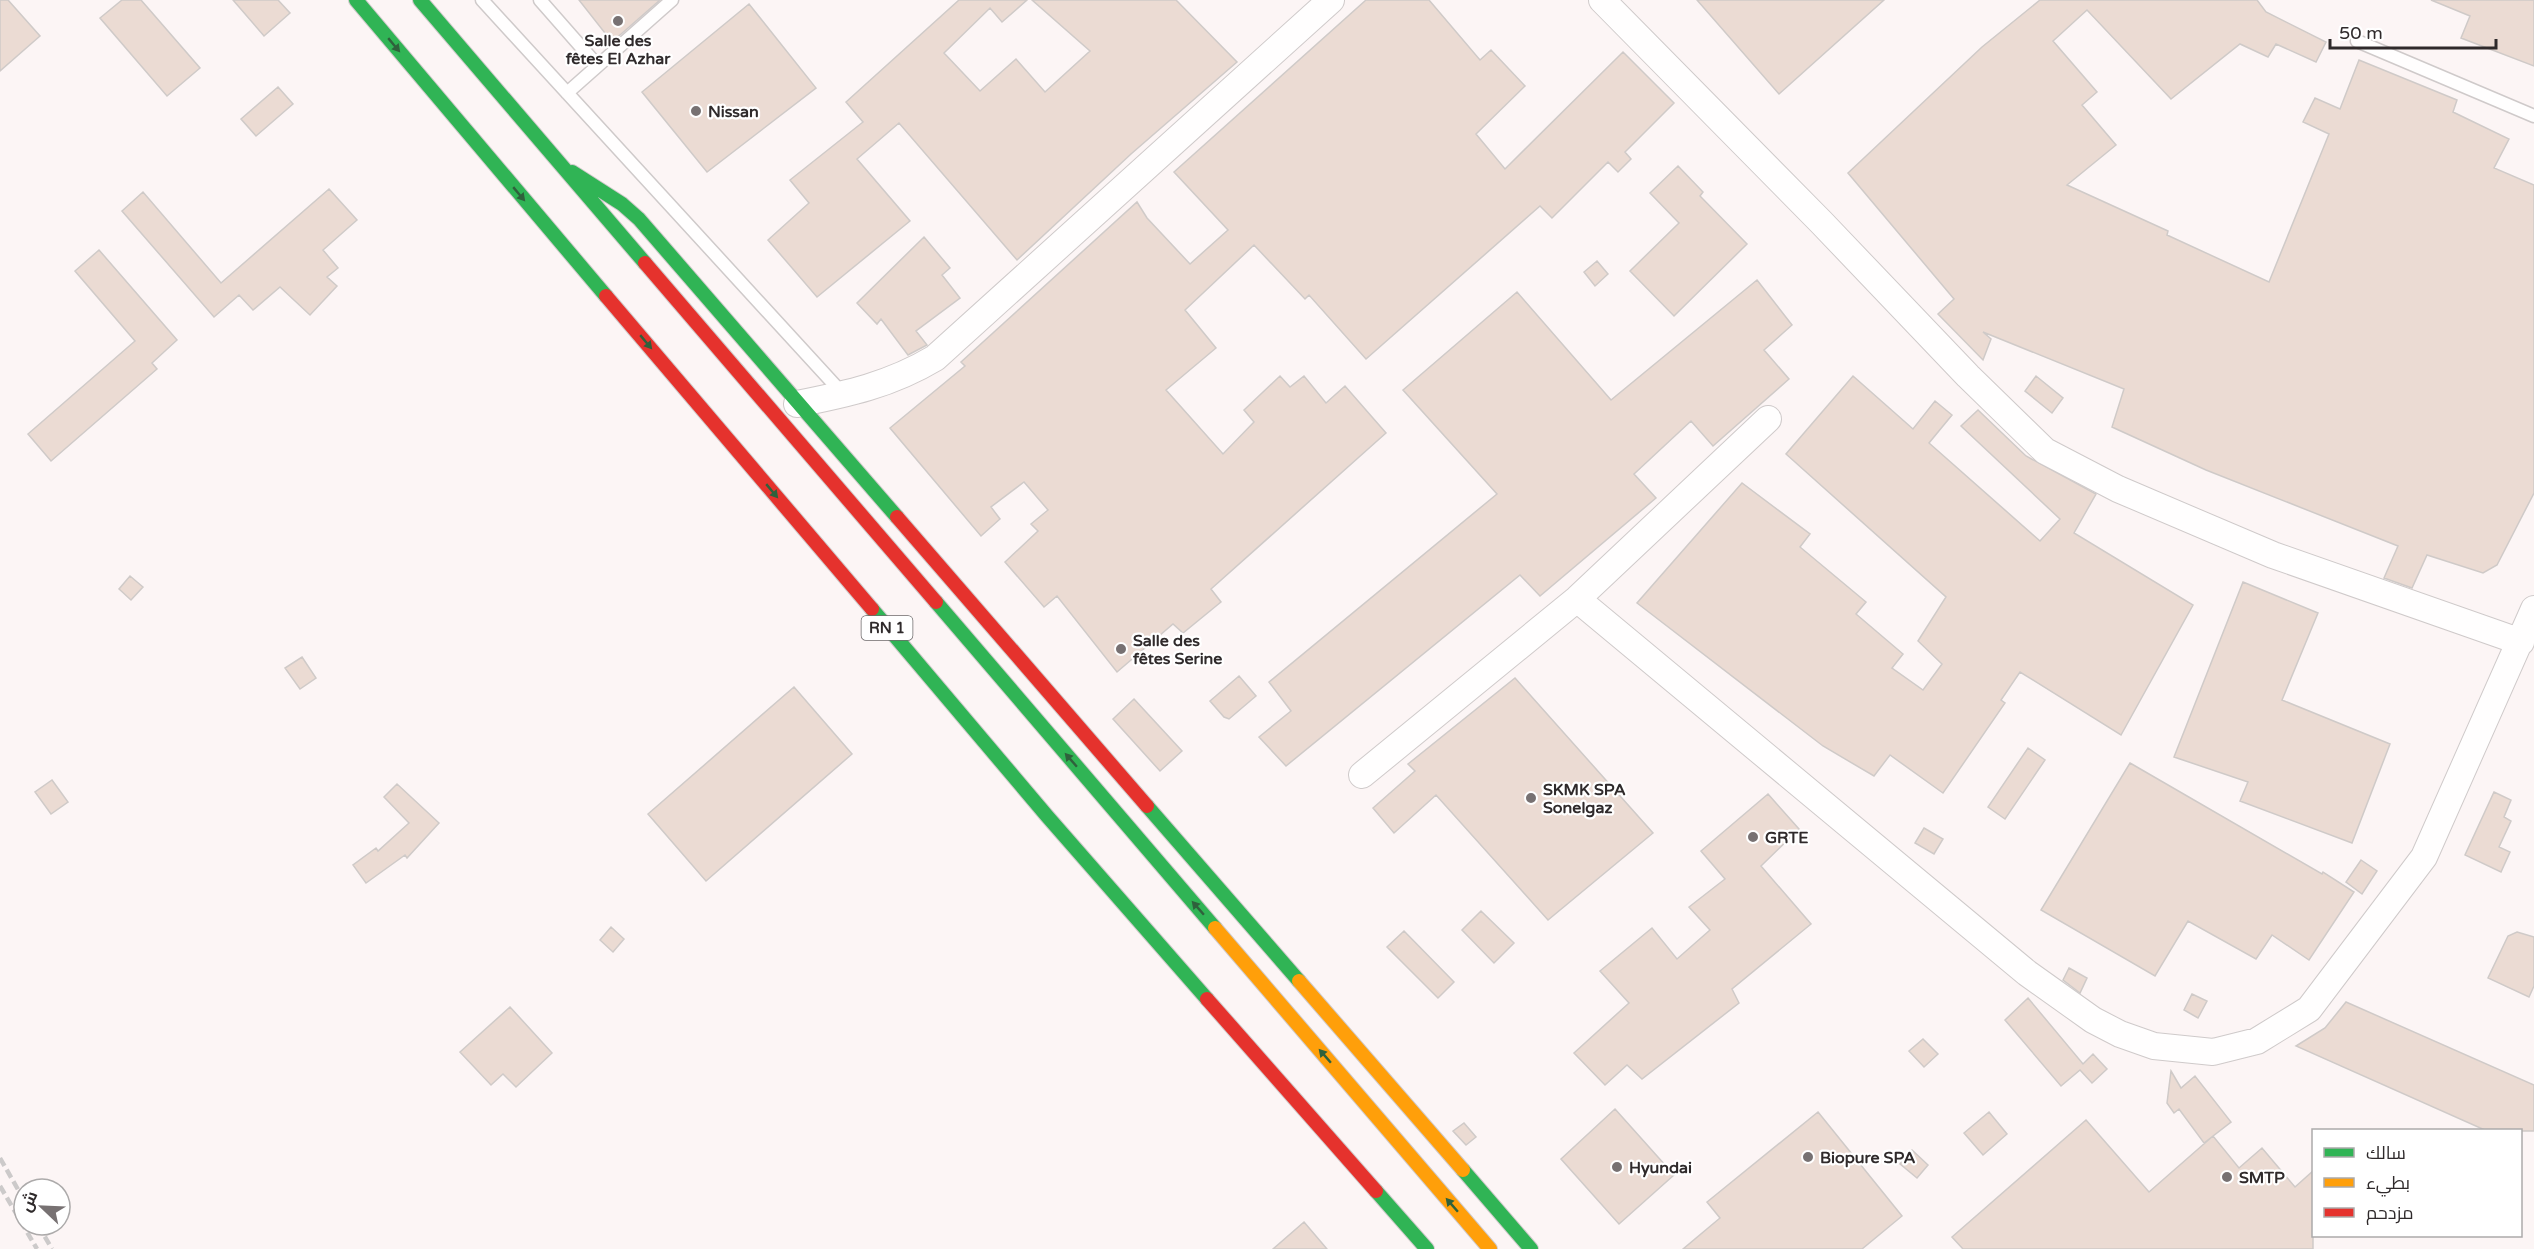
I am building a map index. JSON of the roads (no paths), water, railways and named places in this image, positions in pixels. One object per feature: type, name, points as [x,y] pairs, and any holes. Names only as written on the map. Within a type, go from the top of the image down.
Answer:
[{"type":"main road","name":"RN 1","points":[[356,0],[1039,807],[1427,1249]]},
{"type":"main road","points":[[420,0],[1490,1249]]},
{"type":"main road","points":[[561,164],[622,204],[639,219],[1531,1249]]},
{"type":"street","points":[[797,404],[843,394],[905,375],[935,358],[1331,0]]},
{"type":"street","points":[[1602,0],[1821,222],[1968,376],[2045,451],[2118,489],[2273,555],[2521,642]]},
{"type":"street","points":[[1362,776],[1577,599],[1768,419]]},
{"type":"street","points":[[1577,599],[2028,973],[2093,1020],[2120,1035],[2154,1046],[2212,1053],[2257,1041],[2309,1009],[2424,857],[2534,609]]},
{"type":"lane","points":[[482,0],[843,394]]},
{"type":"lane","points":[[540,0],[597,65]]},
{"type":"lane","points":[[567,93],[672,0]]},
{"type":"lane","points":[[2357,41],[2534,116]]},
{"type":"railway","points":[[0,1158],[12,1179]]},
{"type":"railway","points":[[0,1186],[37,1249]]},
{"type":"railway","points":[[45,1237],[52,1249]]},
{"type":"place","name":"Salle des fêtes El Azhar","points":[[618,21]]},
{"type":"place","name":"Nissan","points":[[696,111]]},
{"type":"place","name":"Salle des fêtes Serine","points":[[1121,649]]},
{"type":"place","name":"SKMK SPA Sonelgaz","points":[[1531,798]]},
{"type":"place","name":"GRTE","points":[[1753,837]]},
{"type":"place","name":"Biopure SPA","points":[[1808,1157]]},
{"type":"place","name":"Hyundai","points":[[1617,1167]]},
{"type":"place","name":"SMTP","points":[[2227,1177]]}]
